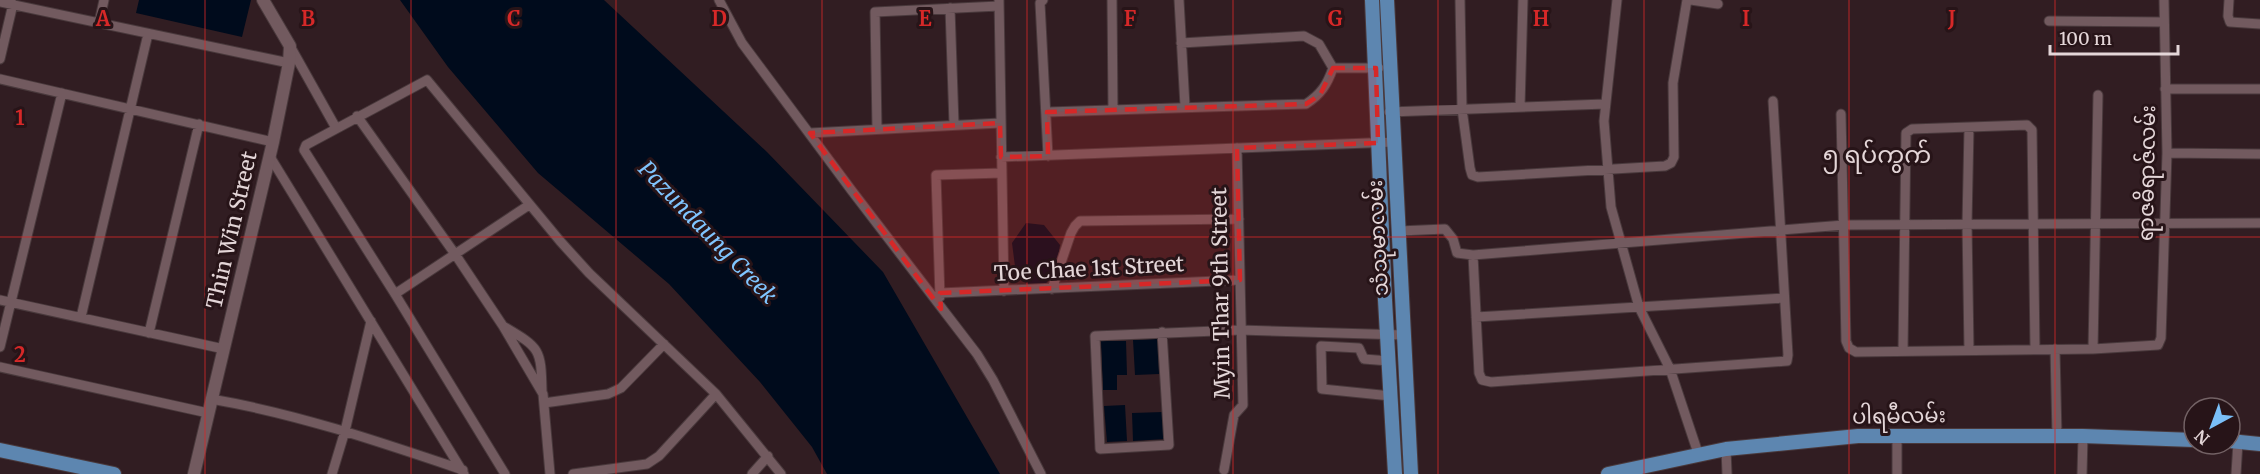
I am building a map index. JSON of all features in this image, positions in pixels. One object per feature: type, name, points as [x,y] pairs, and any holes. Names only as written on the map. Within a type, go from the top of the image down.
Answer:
[{"type":"main road","points":[[263,0],[290,46]]},
{"type":"main road","name":"သံသုမာလမ်း","points":[[1372,0],[1395,474]]},
{"type":"main road","name":"သံသုမာလမ်း","points":[[1387,0],[1411,474]]},
{"type":"main road","name":"Thin Win Street","points":[[194,474],[273,142],[289,63],[290,46]]},
{"type":"main road","points":[[1383,258],[1401,256]]},
{"type":"main road","name":"ပါရမီလမ်း","points":[[1608,474],[1698,453],[1858,436],[2083,436],[2182,440]]},
{"type":"main road","points":[[2242,443],[2260,444]]},
{"type":"main road","points":[[0,450],[114,474]]},
{"type":"street","points":[[99,23],[104,0]]},
{"type":"street","points":[[718,0],[742,43],[940,309],[977,354],[1041,474]]},
{"type":"street","points":[[1043,0],[1040,3],[1048,156]]},
{"type":"street","points":[[1112,0],[1113,110]]},
{"type":"street","points":[[1179,0],[1185,106]]},
{"type":"street","points":[[1460,0],[1462,109],[1472,175],[1478,177],[1665,166],[1671,163],[1674,157],[1673,83],[1689,0],[1718,4]]},
{"type":"street","points":[[1520,107],[1523,0]]},
{"type":"street","points":[[1617,0],[1604,121],[1606,168],[1611,207],[1639,307],[1670,369],[1698,453]]},
{"type":"street","name":"ရာဇဓိရာဇ်လမ်း","points":[[2093,349],[2158,345],[2161,338],[2167,153],[2164,0]]},
{"type":"street","points":[[2229,0],[2230,22],[2260,24]]},
{"type":"street","points":[[0,2],[289,63]]},
{"type":"street","points":[[877,129],[876,12],[950,9],[999,3],[1004,291]]},
{"type":"street","points":[[0,59],[13,4]]},
{"type":"street","points":[[950,9],[954,124]]},
{"type":"street","points":[[2049,21],[2164,22]]},
{"type":"street","points":[[81,317],[148,34]]},
{"type":"street","points":[[1047,112],[1306,104],[1320,95],[1329,82],[1333,68],[1319,44],[1304,36],[1181,43]]},
{"type":"street","points":[[290,46],[336,128]]},
{"type":"street","points":[[1333,68],[1390,68]]},
{"type":"street","points":[[0,79],[273,142]]},
{"type":"street","points":[[505,474],[304,150],[306,145],[427,80],[529,205],[589,273],[716,394],[781,474]]},
{"type":"street","points":[[2165,89],[2260,88]]},
{"type":"street","points":[[0,348],[62,93]]},
{"type":"street","points":[[1841,114],[1846,341],[1849,348],[1856,352],[2093,349],[2098,95]]},
{"type":"street","points":[[1473,255],[1479,373],[1482,380],[1491,382],[1787,361],[1773,101]]},
{"type":"street","points":[[1377,112],[1605,104]]},
{"type":"street","points":[[357,116],[503,326],[543,399]]},
{"type":"street","points":[[810,133],[1000,123]]},
{"type":"street","points":[[149,333],[199,124]]},
{"type":"street","points":[[1903,351],[1906,133],[1912,129],[2027,125],[2031,128],[2035,224],[2035,349]]},
{"type":"street","points":[[1969,128],[1967,224],[1969,350]]},
{"type":"street","points":[[1001,158],[1394,142]]},
{"type":"street","name":"Myin Thar 9th Street","points":[[1224,470],[1234,415],[1243,405],[1237,148]]},
{"type":"street","points":[[2167,153],[2260,154]]},
{"type":"street","points":[[269,155],[464,472]]},
{"type":"street","points":[[940,309],[936,174],[1002,173]]},
{"type":"street","points":[[395,294],[529,205]]},
{"type":"street","points":[[1052,289],[1071,233],[1080,221],[1239,219]]},
{"type":"street","points":[[1399,231],[1445,229],[1453,239],[1457,253],[1473,255],[1844,225],[2260,224]]},
{"type":"street","name":"Toe Chae 1st Street","points":[[940,292],[1239,280]]},
{"type":"street","points":[[1476,317],[1783,298]]},
{"type":"street","points":[[0,300],[224,349]]},
{"type":"street","points":[[332,474],[371,321]]},
{"type":"street","points":[[503,326],[537,349],[541,362],[550,474]]},
{"type":"street","points":[[1162,332],[1169,445],[1100,449],[1095,336],[1162,332],[1240,330],[1403,335]]},
{"type":"street","points":[[543,399],[608,394],[621,388],[664,344]]},
{"type":"street","points":[[1389,360],[1364,359],[1359,348],[1321,346],[1322,389],[1391,396]]},
{"type":"street","points":[[2055,349],[2057,436]]},
{"type":"street","points":[[0,367],[208,413]]},
{"type":"street","points":[[573,474],[647,464],[659,456],[716,394]]},
{"type":"street","points":[[211,399],[250,406],[345,430],[464,472]]},
{"type":"street","points":[[1897,436],[1897,474]]},
{"type":"street","points":[[2082,474],[2083,436]]},
{"type":"street","points":[[1726,449],[1727,474]]},
{"type":"street","points":[[752,474],[768,456]]},
{"type":"street","points":[[2235,456],[2236,474]]},
{"type":"highlighted area","points":[[1333,68],[1376,68],[1378,143],[1237,148],[1240,280],[940,293],[941,309],[810,133],[1000,123],[1001,157],[1048,156],[1047,112],[1306,104],[1320,95]]},
{"type":"water","points":[[139,0],[251,0],[242,37],[136,13]]},
{"type":"water","name":"Pazundaung Creek","points":[[400,0],[604,0],[767,152],[883,272],[1000,474],[827,474],[812,447],[760,382],[669,284],[538,173],[448,67]]},
{"type":"water","points":[[1026,223],[1044,225],[1060,245],[1056,271],[1043,287],[1031,287],[1016,274],[1012,243]]},
{"type":"water","points":[[1158,339],[1159,374],[1135,375],[1133,340]]},
{"type":"water","points":[[1101,341],[1126,341],[1127,375],[1117,375],[1117,390],[1103,390]]},
{"type":"water","points":[[1125,405],[1127,441],[1107,442],[1104,406]]},
{"type":"water","points":[[1163,412],[1165,439],[1133,441],[1132,413]]},
{"type":"district","name":"၅ ရပ်ကွက်","points":[[1877,155]]}]
